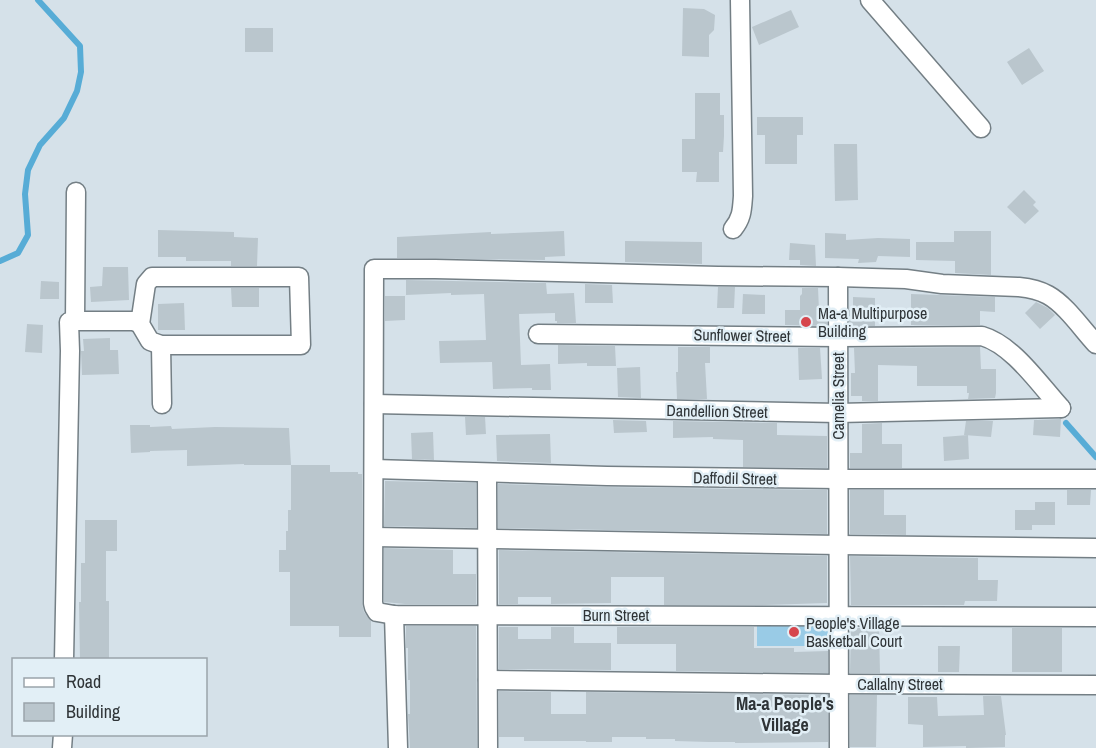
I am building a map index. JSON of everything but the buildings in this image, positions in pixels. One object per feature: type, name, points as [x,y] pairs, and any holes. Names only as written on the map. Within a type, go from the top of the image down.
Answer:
[{"type":"street","points":[[733,230],[740,221],[743,196],[740,0]]},
{"type":"street","points":[[870,0],[981,128]]},
{"type":"street","points":[[75,321],[76,192]]},
{"type":"street","points":[[398,748],[394,615],[378,612],[374,607],[374,269],[435,268],[838,277],[906,279],[952,285],[1007,286],[1032,289],[1049,296],[1060,304],[1096,344]]},
{"type":"street","points":[[64,658],[69,322],[134,321],[140,324],[150,341],[162,345],[301,345],[299,277],[152,277],[146,284],[140,324]]},
{"type":"street","name":"Camelia Street","points":[[838,277],[838,545]]},
{"type":"street","name":"Sunflower Street","points":[[538,334],[982,336],[992,339],[1012,353],[1060,408]]},
{"type":"street","points":[[162,345],[162,404]]},
{"type":"street","name":"Dandellion Street","points":[[374,404],[838,413],[1060,408]]},
{"type":"street","name":"Daffodil Street","points":[[374,469],[607,476],[838,479],[1096,478]]},
{"type":"street","points":[[487,473],[488,748]]},
{"type":"street","points":[[374,537],[1096,548]]},
{"type":"street","points":[[838,545],[838,748]]},
{"type":"street","name":"Burn Street","points":[[394,615],[1096,617]]},
{"type":"street","name":"Callalny Street","points":[[488,680],[1096,685]]},
{"type":"shaded area","name":"People's Village Basketball Court","points":[[757,618],[831,618],[831,646],[757,646]]},
{"type":"waterway","points":[[0,261],[18,253],[28,235],[25,194],[28,170],[40,145],[64,118],[77,91],[81,72],[80,46],[38,0]]},
{"type":"waterway","points":[[1066,423],[1096,457]]},
{"type":"place","name":"Ma-a Multipurpose Building","points":[[806,322]]},
{"type":"place","name":"People's Village Basketball Court","points":[[794,632]]},
{"type":"district","name":"Ma-a People's Village","points":[[785,713]]}]
